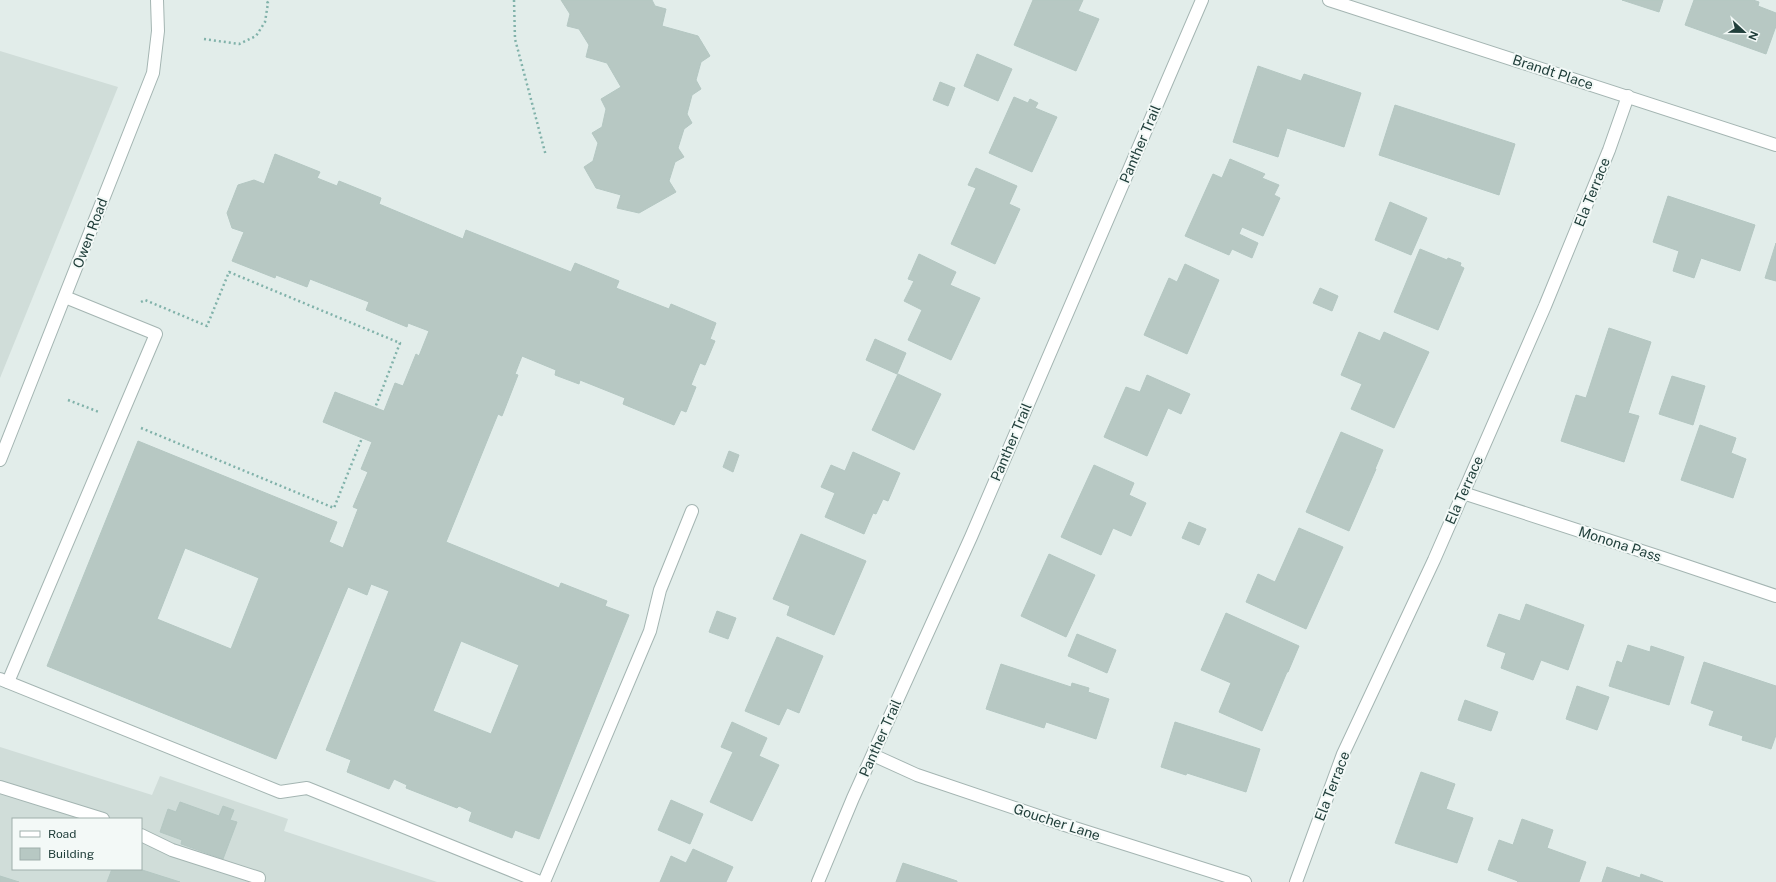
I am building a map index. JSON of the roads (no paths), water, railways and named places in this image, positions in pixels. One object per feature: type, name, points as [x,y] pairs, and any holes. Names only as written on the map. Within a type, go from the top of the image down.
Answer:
[{"type":"street","name":"Owen Road","points":[[0,460],[153,73],[158,31],[158,0]]},
{"type":"street","name":"Panther Trail","points":[[818,882],[873,755],[971,537],[1202,0]]},
{"type":"street","name":"Brandt Place","points":[[1329,0],[1776,145]]},
{"type":"street","name":"Ela Terrace","points":[[1296,882],[1343,754],[1434,560],[1545,306],[1609,150],[1628,96]]},
{"type":"street","points":[[65,297],[156,334],[4,681],[280,792],[307,788],[540,882]]},
{"type":"street","name":"Monona Pass","points":[[1463,493],[1776,596]]},
{"type":"street","points":[[544,882],[650,631],[660,590],[692,512]]},
{"type":"street","name":"Goucher Lane","points":[[873,755],[917,775],[1050,820],[1245,882]]},
{"type":"street","points":[[0,787],[100,818]]},
{"type":"street","points":[[142,835],[172,850],[259,878],[258,882]]}]
